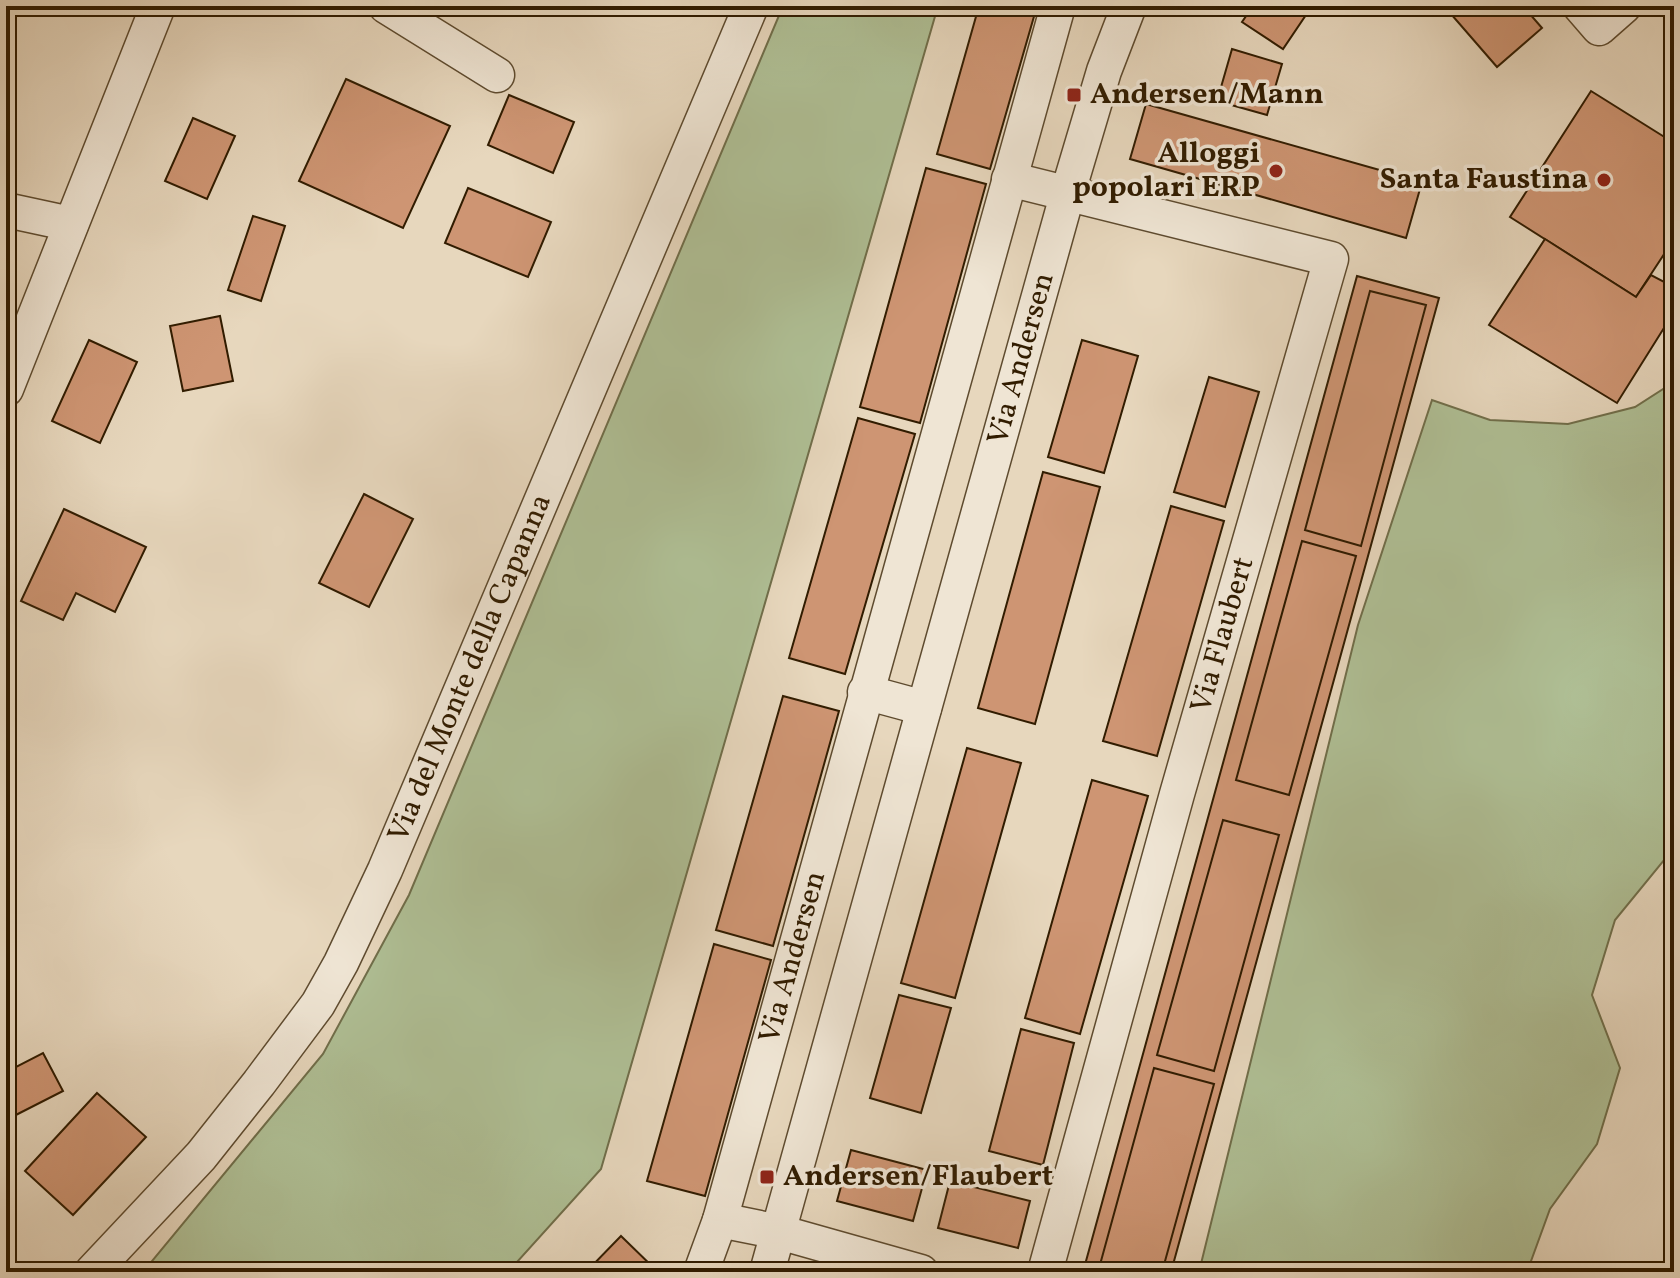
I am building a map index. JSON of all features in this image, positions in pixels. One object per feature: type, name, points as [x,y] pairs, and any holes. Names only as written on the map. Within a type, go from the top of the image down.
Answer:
[{"type":"street","points":[[6,389],[158,6]]},
{"type":"street","points":[[386,6],[497,75]]},
{"type":"street","name":"Via del Monte della Capanna","points":[[92,1272],[201,1156],[318,1004],[341,963],[385,870],[751,6]]},
{"type":"street","name":"Via Andersen","points":[[701,1272],[720,1220],[1058,6]]},
{"type":"street","name":"Via Andersen","points":[[767,1272],[1068,192],[1104,71],[1129,6]]},
{"type":"street","points":[[1009,179],[1068,192]]},
{"type":"street","name":"Via Flaubert","points":[[1045,1272],[1177,794],[1331,259],[1068,192]]},
{"type":"street","points":[[6,210],[71,224]]},
{"type":"street","points":[[865,692],[924,708]]},
{"type":"street","points":[[720,1220],[779,1232],[921,1272]]},
{"type":"green space","points":[[783,6],[938,6],[601,1169],[508,1272],[143,1272],[323,1054],[409,895]]},
{"type":"green space","points":[[1674,382],[1674,848],[1615,920],[1592,995],[1620,1068],[1597,1144],[1550,1209],[1527,1272],[1199,1272],[1358,625],[1432,400],[1490,420],[1568,424],[1635,407]]},
{"type":"building","name":"Alloggi popolari ERP","points":[[979,6],[1037,6],[990,169],[937,154]]},
{"type":"building","points":[[1253,6],[1312,6],[1283,49],[1242,22]]},
{"type":"building","points":[[1444,6],[1523,6],[1542,28],[1497,67]]},
{"type":"building","points":[[1232,49],[1282,64],[1267,115],[1217,101]]},
{"type":"building","points":[[346,79],[450,126],[403,228],[299,181]]},
{"type":"building","name":"Santa Faustina","points":[[1591,91],[1674,143],[1674,239],[1636,297],[1510,217]]},
{"type":"building","points":[[509,95],[574,122],[553,173],[488,145]]},
{"type":"building","name":"Alloggi popolari ERP","points":[[1146,104],[1422,182],[1406,238],[1130,159]]},
{"type":"building","points":[[193,118],[235,136],[207,199],[165,181]]},
{"type":"building","name":"Alloggi popolari ERP","points":[[926,168],[986,184],[920,423],[860,407]]},
{"type":"building","points":[[468,188],[551,222],[528,277],[445,243]]},
{"type":"building","points":[[253,216],[285,226],[261,301],[228,290]]},
{"type":"building","points":[[1545,239],[1636,297],[1651,275],[1674,287],[1674,312],[1617,403],[1489,325]]},
{"type":"building","points":[[1357,276],[1439,298],[1171,1272],[1083,1272]]},
{"type":"building","points":[[1370,291],[1426,305],[1361,546],[1305,530]]},
{"type":"building","points":[[220,316],[233,381],[183,391],[170,326]]},
{"type":"building","points":[[89,340],[137,362],[100,443],[52,421]]},
{"type":"building","points":[[1082,340],[1138,356],[1104,473],[1048,457]]},
{"type":"building","points":[[1209,377],[1259,392],[1225,507],[1174,492]]},
{"type":"building","points":[[858,418],[915,434],[845,674],[789,658]]},
{"type":"building","points":[[1043,472],[1100,487],[1035,724],[978,708]]},
{"type":"building","points":[[364,494],[413,519],[369,607],[319,583]]},
{"type":"building","points":[[1171,506],[1224,521],[1157,756],[1103,741]]},
{"type":"building","points":[[64,509],[146,547],[115,612],[76,593],[63,620],[21,601]]},
{"type":"building","points":[[1302,541],[1356,556],[1289,795],[1236,780]]},
{"type":"building","points":[[783,696],[839,711],[773,946],[716,930]]},
{"type":"building","points":[[6,712],[9,712],[11,799],[6,801]]},
{"type":"building","points":[[967,748],[1021,763],[955,998],[901,983]]},
{"type":"building","points":[[1092,780],[1148,796],[1080,1034],[1025,1018]]},
{"type":"building","points":[[1223,820],[1279,835],[1214,1071],[1157,1055]]},
{"type":"building","points":[[714,944],[771,960],[705,1196],[647,1181]]},
{"type":"building","points":[[899,995],[951,1008],[921,1113],[870,1098]]},
{"type":"building","points":[[1021,1029],[1074,1043],[1043,1165],[989,1151]]},
{"type":"building","points":[[43,1053],[63,1091],[6,1120],[6,1072]]},
{"type":"building","points":[[1154,1068],[1214,1084],[1162,1272],[1098,1272]]},
{"type":"building","points":[[97,1093],[146,1137],[73,1215],[25,1171]]},
{"type":"building","points":[[851,1150],[927,1170],[913,1221],[837,1201]]},
{"type":"building","points":[[950,1181],[1030,1201],[1018,1248],[938,1228]]},
{"type":"building","points":[[621,1236],[658,1272],[586,1272]]},
{"type":"place","name":"Andersen/Mann","points":[[1074,95]]},
{"type":"place","name":"Alloggi popolari ERP","points":[[1276,171]]},
{"type":"place","name":"Santa Faustina","points":[[1604,180]]},
{"type":"place","name":"Andersen/Flaubert","points":[[767,1177]]}]
